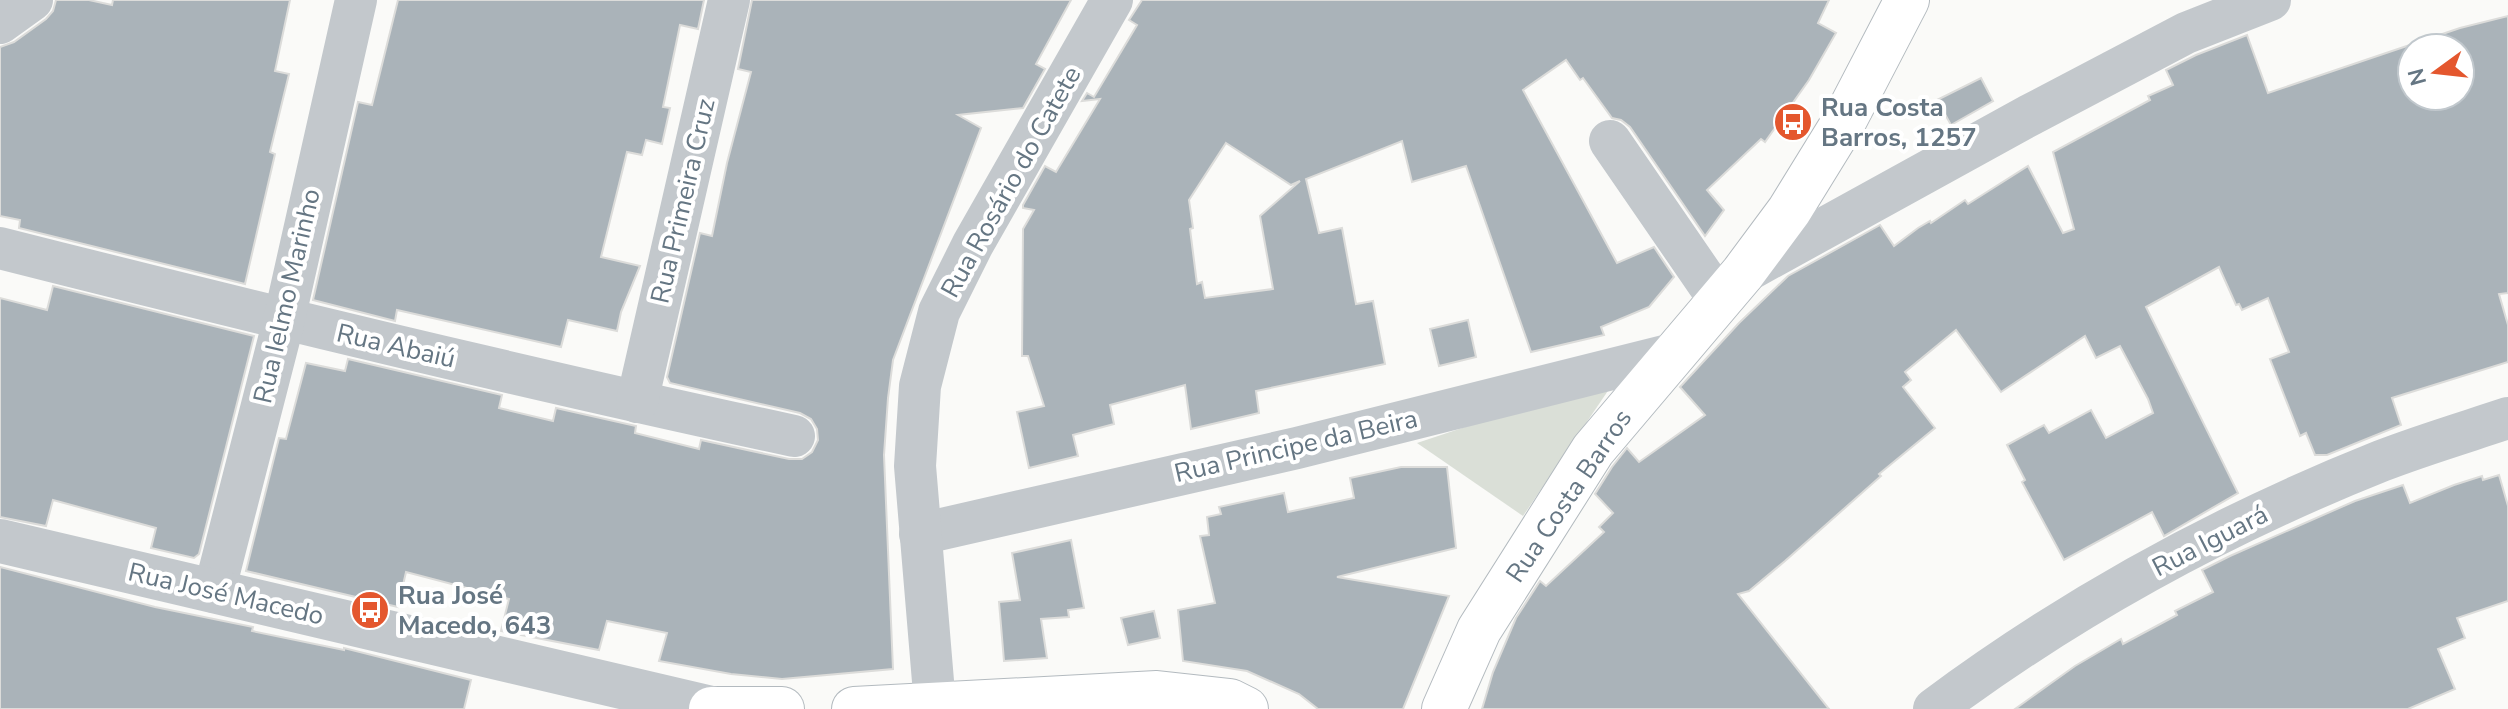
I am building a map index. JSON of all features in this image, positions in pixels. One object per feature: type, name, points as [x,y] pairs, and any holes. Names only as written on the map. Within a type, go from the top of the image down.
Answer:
[{"type":"main road","name":"Rua Costa Barros","points":[[1444,709],[1479,630],[1593,450],[1732,287],[1789,211],[1842,125],[1907,0]]},
{"type":"main road","points":[[854,709],[1157,693],[1230,701],[1246,709]]},
{"type":"main road","name":"Rua José Macedo","points":[[711,708],[782,709]]},
{"type":"street","points":[[0,23],[32,0]]},
{"type":"street","name":"Rua Ielmo Marinho","points":[[214,592],[284,320],[356,0]]},
{"type":"street","name":"Rua Primeira Cruz","points":[[637,402],[729,0]]},
{"type":"street","name":"Rua Rosário do Catete","points":[[935,705],[915,466],[920,386],[939,312],[973,244],[1112,0]]},
{"type":"street","points":[[1610,141],[1732,287],[2173,39],[2270,0]]},
{"type":"street","name":"Rua Abaiú","points":[[0,248],[284,320],[794,436]]},
{"type":"street","name":"Rua Principe da Beira","points":[[920,534],[1297,448],[1672,354]]},
{"type":"street","name":"Rua Iguará","points":[[1934,709],[2048,631],[2117,589],[2254,517],[2382,461],[2508,418]]},
{"type":"street","name":"Rua José Macedo","points":[[0,541],[711,708]]},
{"type":"shaded area","points":[[1618,376],[1523,516],[1417,443]]},
{"type":"building","points":[[56,0],[89,0],[112,5],[113,0],[290,0],[275,71],[289,74],[270,152],[275,154],[245,284],[19,228],[20,220],[0,216],[0,47],[14,42],[46,19],[53,11]]},
{"type":"building","points":[[398,0],[704,0],[698,29],[680,25],[663,107],[670,108],[662,144],[646,140],[642,155],[627,152],[601,257],[640,266],[621,312],[617,331],[568,320],[561,347],[397,310],[395,321],[313,300],[358,102],[372,105]]},
{"type":"building","points":[[752,0],[1071,0],[1036,64],[1045,69],[1023,108],[958,115],[981,128],[893,360],[888,398],[884,455],[893,669],[782,679],[731,674],[659,661],[667,633],[607,621],[599,650],[501,631],[509,599],[406,572],[398,607],[246,571],[279,438],[286,439],[306,363],[345,371],[348,359],[502,395],[499,408],[553,421],[556,408],[636,426],[635,433],[699,449],[701,440],[789,459],[802,459],[812,452],[818,440],[817,429],[811,419],[800,413],[670,383],[667,377],[700,233],[712,236],[751,72],[738,69]]},
{"type":"building","points":[[1142,0],[1829,0],[1818,23],[1836,33],[1809,80],[1765,142],[1761,139],[1707,190],[1724,210],[1705,236],[1630,127],[1612,118],[1566,60],[1523,90],[1617,263],[1654,247],[1674,277],[1649,307],[1601,327],[1604,335],[1531,352],[1466,166],[1412,182],[1402,141],[1306,179],[1319,233],[1342,228],[1356,304],[1373,301],[1385,364],[1256,391],[1259,413],[1191,429],[1185,385],[1110,405],[1114,424],[1073,435],[1078,456],[1029,468],[1017,412],[1044,406],[1028,356],[1022,356],[1023,229],[1034,210],[1023,208],[1023,205],[1045,166],[1056,172],[1100,99],[1082,101],[1087,93],[1094,97],[1137,25],[1129,20]],"holes":[[[1226,143],[1291,185],[1300,181],[1260,216],[1273,289],[1205,298],[1202,282],[1197,284],[1189,200]]]},
{"type":"building","points":[[2508,16],[2508,293],[2499,294],[2508,325],[2508,362],[2392,398],[2401,425],[2327,455],[2315,455],[2306,433],[2300,436],[2270,359],[2289,352],[2268,298],[2242,310],[2239,304],[2236,305],[2219,267],[2146,307],[2238,493],[2164,536],[2152,512],[2064,560],[2022,482],[2025,480],[2007,445],[2044,425],[2049,433],[2091,410],[2106,438],[2153,413],[2148,399],[2120,346],[2096,358],[2085,336],[2001,392],[1956,330],[1905,372],[1911,380],[1903,387],[1935,428],[1879,474],[1881,476],[1785,561],[1749,591],[1738,594],[1829,709],[1482,709],[1493,672],[1516,618],[1540,581],[1546,586],[1604,532],[1599,527],[1613,513],[1595,494],[1612,467],[1627,448],[1639,462],[1705,415],[1680,387],[1788,276],[1880,225],[1894,246],[1918,228],[1965,200],[1968,204],[2028,166],[2063,233],[2074,229],[2053,152],[2150,100],[2148,96],[2173,85],[2166,70],[2247,35],[2268,93],[2396,50],[2396,112],[2476,112],[2476,32],[2448,32]]},
{"type":"building","points":[[1981,78],[1993,101],[1951,125],[1937,100]]},
{"type":"building","points":[[53,286],[254,336],[199,554],[194,558],[151,548],[156,528],[53,500],[46,526],[0,517],[0,298],[47,310]]},
{"type":"building","points":[[1468,320],[1476,357],[1439,366],[1430,329]]},
{"type":"building","points":[[1401,467],[1447,467],[1456,548],[1337,577],[1449,596],[1403,709],[1318,709],[1299,694],[1247,671],[1183,661],[1178,610],[1215,603],[1200,536],[1209,535],[1207,517],[1221,514],[1219,507],[1284,493],[1288,512],[1354,498],[1350,478]]},
{"type":"building","points":[[2499,475],[2508,506],[2508,601],[2457,618],[2465,638],[2438,649],[2455,689],[2408,709],[2015,709],[2075,666],[2121,639],[2123,644],[2177,615],[2175,611],[2213,592],[2202,570],[2230,556],[2355,501],[2403,485],[2410,503],[2482,476],[2483,480]]},
{"type":"building","points":[[1071,540],[1084,608],[1068,610],[1069,617],[1041,619],[1047,658],[1004,661],[999,602],[1020,600],[1012,553]]},
{"type":"building","points":[[0,567],[155,607],[253,627],[252,631],[344,648],[471,680],[464,709],[0,709]]},
{"type":"building","points":[[1154,611],[1160,638],[1128,645],[1121,618]]},
{"type":"place","name":"Rua Costa Barros, 1257","points":[[1793,122]]},
{"type":"place","name":"Rua José Macedo, 643","points":[[370,610]]}]
